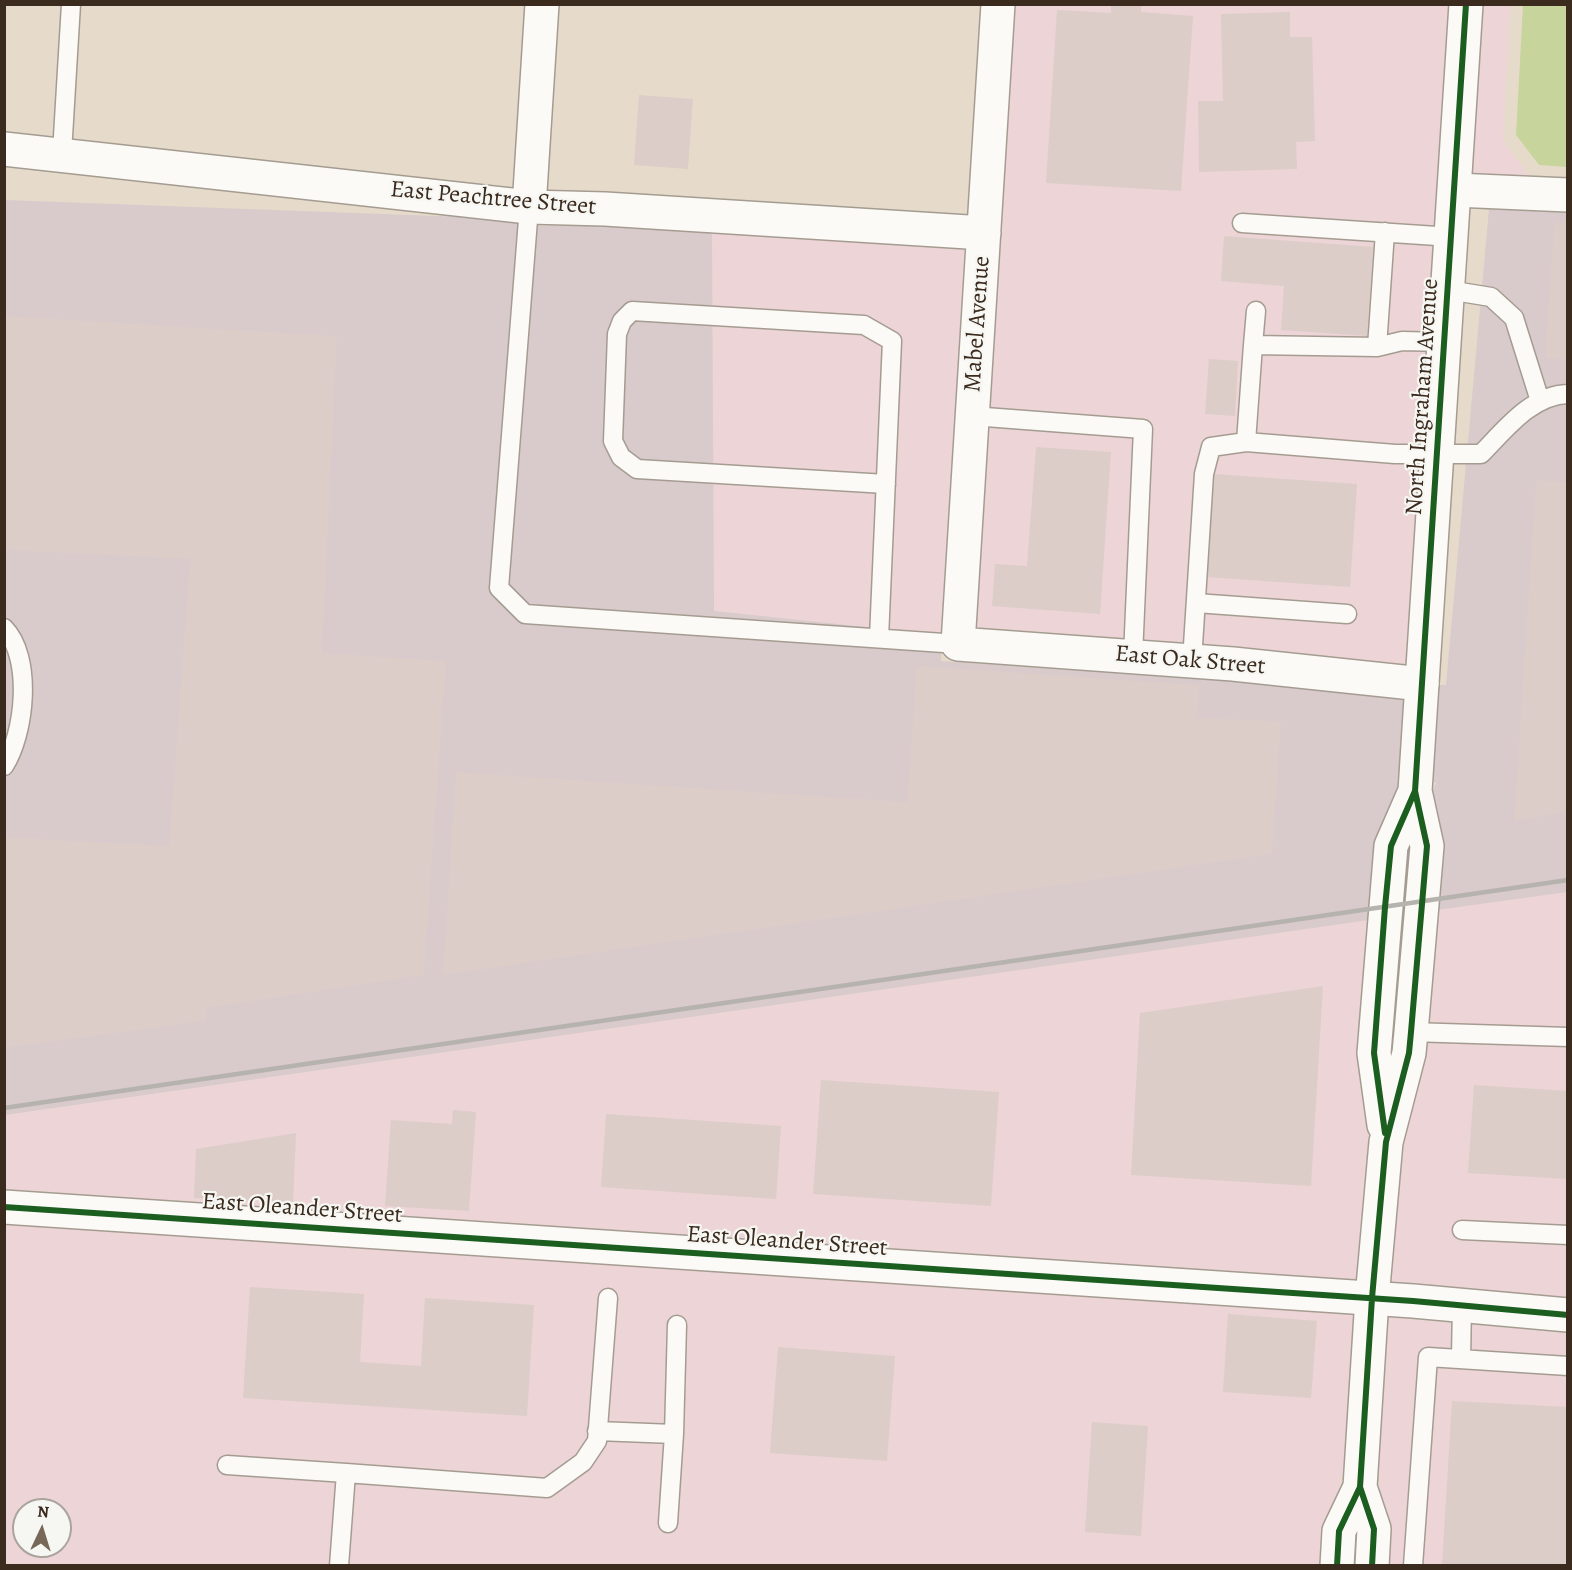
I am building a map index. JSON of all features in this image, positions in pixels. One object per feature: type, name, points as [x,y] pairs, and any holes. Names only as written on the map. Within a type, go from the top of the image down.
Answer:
[{"type":"street","points":[[529,207],[542,4]]},
{"type":"street","name":"Mabel Avenue","points":[[958,644],[998,4]]},
{"type":"street","name":"North Ingraham Avenue","points":[[1337,1566],[1339,1531],[1360,1487],[1372,1298],[1386,1142],[1410,1053],[1427,846],[1415,791],[1466,4]]},
{"type":"street","name":"East Peachtree Street","points":[[4,149],[62,153],[529,207],[605,208],[984,233]]},
{"type":"street","points":[[1455,190],[1568,195]]},
{"type":"street","name":"East Oak Street","points":[[958,644],[1192,661],[1422,684]]},
{"type":"street","name":"North Ingraham Avenue","points":[[1386,1142],[1374,1053],[1385,907],[1391,846],[1415,791]]},
{"type":"street","name":"East Oleander Street","points":[[4,1207],[1462,1304],[1568,1315]]},
{"type":"street","name":"North Ingraham Avenue","points":[[1360,1487],[1374,1529],[1372,1566]]},
{"type":"lane","points":[[62,153],[71,4]]},
{"type":"lane","points":[[529,207],[499,588],[525,614],[958,644]]},
{"type":"lane","points":[[1242,223],[1452,237]]},
{"type":"lane","points":[[1377,347],[1385,232]]},
{"type":"lane","points":[[1448,290],[1491,297],[1514,318],[1540,401]]},
{"type":"lane","points":[[879,638],[886,484],[892,341],[864,325],[632,311],[622,321],[617,334],[613,441],[621,457],[637,469],[886,484]]},
{"type":"lane","points":[[1246,442],[1256,311]]},
{"type":"lane","points":[[1253,345],[1377,347],[1402,341],[1444,342]]},
{"type":"lane","points":[[1192,661],[1204,474],[1211,447],[1246,442],[1395,454],[1481,454],[1524,411],[1551,394],[1568,394]]},
{"type":"lane","points":[[972,416],[1143,429],[1133,656]]},
{"type":"lane","points":[[1196,603],[1347,614]]},
{"type":"lane","points":[[4,628],[24,672],[19,734],[4,766]]},
{"type":"lane","points":[[1411,1032],[1568,1037]]},
{"type":"lane","points":[[1462,1230],[1568,1235]]},
{"type":"lane","points":[[227,1465],[546,1488],[583,1462],[597,1441],[608,1298]]},
{"type":"lane","points":[[1461,1359],[1462,1304]]},
{"type":"lane","points":[[668,1523],[674,1434],[677,1325]]},
{"type":"lane","points":[[1413,1566],[1428,1357],[1568,1366]]},
{"type":"lane","points":[[597,1431],[674,1434]]},
{"type":"lane","points":[[339,1566],[346,1473]]},
{"type":"shaded area","points":[[1014,5],[1450,5],[1408,665],[1234,646],[974,627]]},
{"type":"shaded area","points":[[1482,5],[1510,5],[1503,134],[1506,146],[1530,176],[1471,173]]},
{"type":"shaded area","points":[[5,200],[463,217],[543,226],[604,226],[712,233],[714,611],[942,635],[941,661],[1231,681],[1406,700],[1401,777],[1397,778],[1399,789],[1369,920],[5,1115]]},
{"type":"shaded area","points":[[1489,209],[1567,213],[1567,892],[1437,910],[1432,793],[1436,783],[1432,781],[1438,685],[1446,685]]},
{"type":"shaded area","points":[[712,233],[967,249],[942,635],[714,611]]},
{"type":"shaded area","points":[[1567,892],[1567,1297],[1389,1282],[1400,1157],[1404,1157],[1402,1143],[1437,910]]},
{"type":"shaded area","points":[[1369,920],[1359,1052],[1370,1142],[1358,1280],[5,1189],[4,1115]]},
{"type":"shaded area","points":[[4,1224],[1355,1315],[1345,1475],[1340,1477],[1343,1486],[1321,1565],[5,1565]]},
{"type":"shaded area","points":[[1387,1317],[1567,1333],[1567,1565],[1388,1565],[1377,1488],[1381,1480],[1376,1477]]},
{"type":"green space","points":[[1523,5],[1567,5],[1567,167],[1539,165],[1516,135]]},
{"type":"building","points":[[1111,4],[1141,4],[1141,12],[1193,16],[1181,191],[1046,183],[1057,10],[1111,13]]},
{"type":"building","points":[[1290,12],[1290,37],[1312,37],[1315,141],[1296,142],[1297,169],[1199,172],[1198,101],[1223,101],[1221,14]]},
{"type":"building","points":[[639,95],[693,99],[688,169],[634,165]]},
{"type":"building","points":[[1554,222],[1568,223],[1568,360],[1545,358]]},
{"type":"building","points":[[1224,236],[1373,247],[1367,336],[1281,330],[1284,286],[1221,281]]},
{"type":"building","points":[[4,316],[337,336],[322,653],[446,661],[424,975],[207,1008],[206,1021],[4,1048],[4,837],[169,846],[190,559],[4,550]]},
{"type":"building","points":[[1209,359],[1238,361],[1235,416],[1205,414]]},
{"type":"building","points":[[1036,447],[1111,452],[1100,614],[992,606],[995,564],[1027,566]]},
{"type":"building","points":[[1214,474],[1357,484],[1350,587],[1206,577]]},
{"type":"building","points":[[1536,480],[1568,482],[1568,812],[1514,821]]},
{"type":"building","points":[[917,666],[1200,685],[1197,718],[1281,721],[1272,854],[443,975],[456,772],[907,802]]},
{"type":"building","points":[[1323,986],[1311,1186],[1131,1175],[1140,1013]]},
{"type":"building","points":[[821,1080],[999,1092],[991,1206],[813,1194]]},
{"type":"building","points":[[1474,1085],[1568,1091],[1568,1179],[1468,1173]]},
{"type":"building","points":[[453,1110],[476,1112],[469,1211],[385,1206],[391,1120],[452,1124]]},
{"type":"building","points":[[606,1114],[781,1126],[776,1199],[601,1187]]},
{"type":"building","points":[[296,1133],[293,1202],[194,1198],[196,1149]]},
{"type":"building","points":[[250,1287],[364,1294],[360,1362],[421,1366],[425,1298],[534,1305],[527,1416],[243,1398]]},
{"type":"building","points":[[1228,1314],[1317,1321],[1311,1398],[1223,1392]]},
{"type":"building","points":[[778,1347],[895,1356],[887,1461],[770,1453]]},
{"type":"building","points":[[1452,1401],[1568,1407],[1568,1566],[1442,1566]]},
{"type":"building","points":[[1092,1422],[1148,1426],[1141,1536],[1085,1532]]},
{"type":"railway","points":[[4,1108],[1568,880]]},
{"type":"cycle path","points":[[1337,1566],[1339,1531],[1360,1487],[1372,1298],[1386,1142],[1409,1053],[1427,846],[1415,791],[1466,4]]},
{"type":"cycle path","points":[[1385,1133],[1374,1053],[1385,907],[1391,846],[1415,791]]},
{"type":"cycle path","points":[[4,1207],[1413,1301],[1568,1315]]},
{"type":"cycle path","points":[[1360,1487],[1374,1529],[1372,1566]]}]
